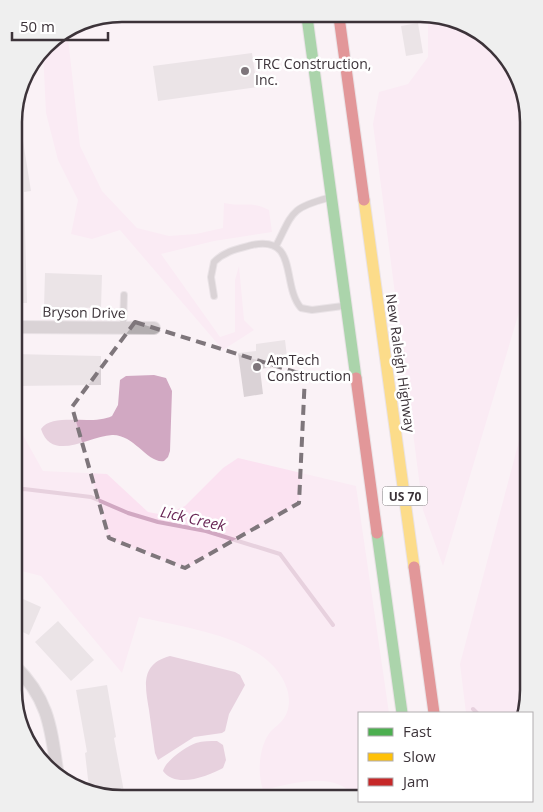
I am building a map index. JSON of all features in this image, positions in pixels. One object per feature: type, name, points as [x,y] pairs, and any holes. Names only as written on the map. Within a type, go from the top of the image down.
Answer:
[{"type":"highway","name":"US 70","points":[[308,22],[402,712]]},
{"type":"highway","name":"New Raleigh Highway","points":[[340,22],[434,712]]},
{"type":"street","name":"Bryson Drive","points":[[22,327],[154,328]]},
{"type":"street","points":[[22,674],[39,694],[51,723],[56,764]]},
{"type":"lane","points":[[276,246],[296,210],[304,204],[331,197]]},
{"type":"lane","points":[[214,296],[211,268],[218,257],[232,250],[262,243],[276,246],[285,260],[294,298],[301,308],[312,310],[346,306]]},
{"type":"lane","points":[[123,328],[124,295]]},
{"type":"highlighted area","points":[[135,322],[305,375],[299,503],[185,568],[109,538],[72,407]]},
{"type":"shaded area","points":[[428,23],[447,26],[471,36],[482,43],[500,61],[513,84],[520,109],[520,309],[443,566],[423,510],[373,124],[379,92],[408,84],[428,57]]},
{"type":"shaded area","points":[[68,39],[80,146],[102,191],[137,228],[169,236],[196,234],[223,228],[224,203],[252,205],[269,210],[272,232],[214,241],[161,254],[220,337],[235,332],[235,280],[239,266],[244,320],[254,330],[223,350],[120,230],[92,239],[71,234],[78,200],[58,160],[46,113],[44,61],[56,47]]},
{"type":"shaded area","points":[[154,375],[166,378],[172,391],[170,451],[164,461],[152,458],[120,436],[103,436],[62,446],[46,439],[41,429],[54,421],[94,420],[112,416],[118,405],[120,380],[126,376]]},
{"type":"shaded area","points":[[22,433],[43,471],[107,474],[148,512],[164,515],[185,506],[223,468],[238,458],[356,486],[389,712],[358,712],[358,790],[349,790],[331,782],[312,781],[263,790],[260,776],[260,759],[264,744],[271,731],[286,715],[289,700],[287,689],[278,671],[264,657],[245,646],[224,638],[202,631],[139,617],[122,673],[41,576],[22,571]]},
{"type":"shaded area","points":[[520,437],[520,696],[518,712],[466,712],[460,664]]},
{"type":"shaded area","points":[[170,656],[235,672],[240,675],[245,685],[229,714],[225,731],[194,737],[158,760],[155,753],[146,684],[149,670],[154,664]]},
{"type":"shaded area","points":[[217,741],[223,745],[226,760],[223,768],[201,777],[184,780],[169,776],[163,771],[177,754],[187,747],[199,742]]},
{"type":"building","points":[[418,23],[423,53],[406,56],[401,26]]},
{"type":"building","points":[[252,53],[257,87],[158,101],[153,66]]},
{"type":"building","points":[[22,135],[31,191],[24,192],[27,303],[22,303]]},
{"type":"building","points":[[45,273],[102,275],[101,308],[44,307]]},
{"type":"building","name":"AmTech Construction","points":[[285,340],[288,365],[260,369],[263,394],[244,397],[238,353],[256,351],[256,344]]},
{"type":"building","points":[[22,354],[101,356],[101,385],[22,386]]},
{"type":"building","points":[[22,599],[41,607],[29,635],[22,632]]},
{"type":"building","points":[[58,621],[94,660],[71,681],[35,642]]},
{"type":"building","points":[[107,685],[124,790],[109,789],[89,784],[85,753],[87,752],[76,690]]},
{"type":"waterway","name":"Lick Creek","points":[[22,489],[91,497],[128,513],[158,522],[206,531],[280,554],[333,625]]},
{"type":"waterway","name":"Lick Creek","points":[[473,709],[476,712]]},
{"type":"traffic: fast","points":[[308,22],[356,378]]},
{"type":"traffic: fast","points":[[377,533],[402,712]]},
{"type":"traffic: slow","points":[[364,200],[414,567]]},
{"type":"traffic: jam","points":[[340,22],[364,200]]},
{"type":"traffic: jam","points":[[356,378],[377,533]]},
{"type":"traffic: jam","points":[[414,567],[434,712]]},
{"type":"place","name":"TRC Construction, Inc.","points":[[245,71]]},
{"type":"place","name":"AmTech Construction","points":[[257,367]]}]
